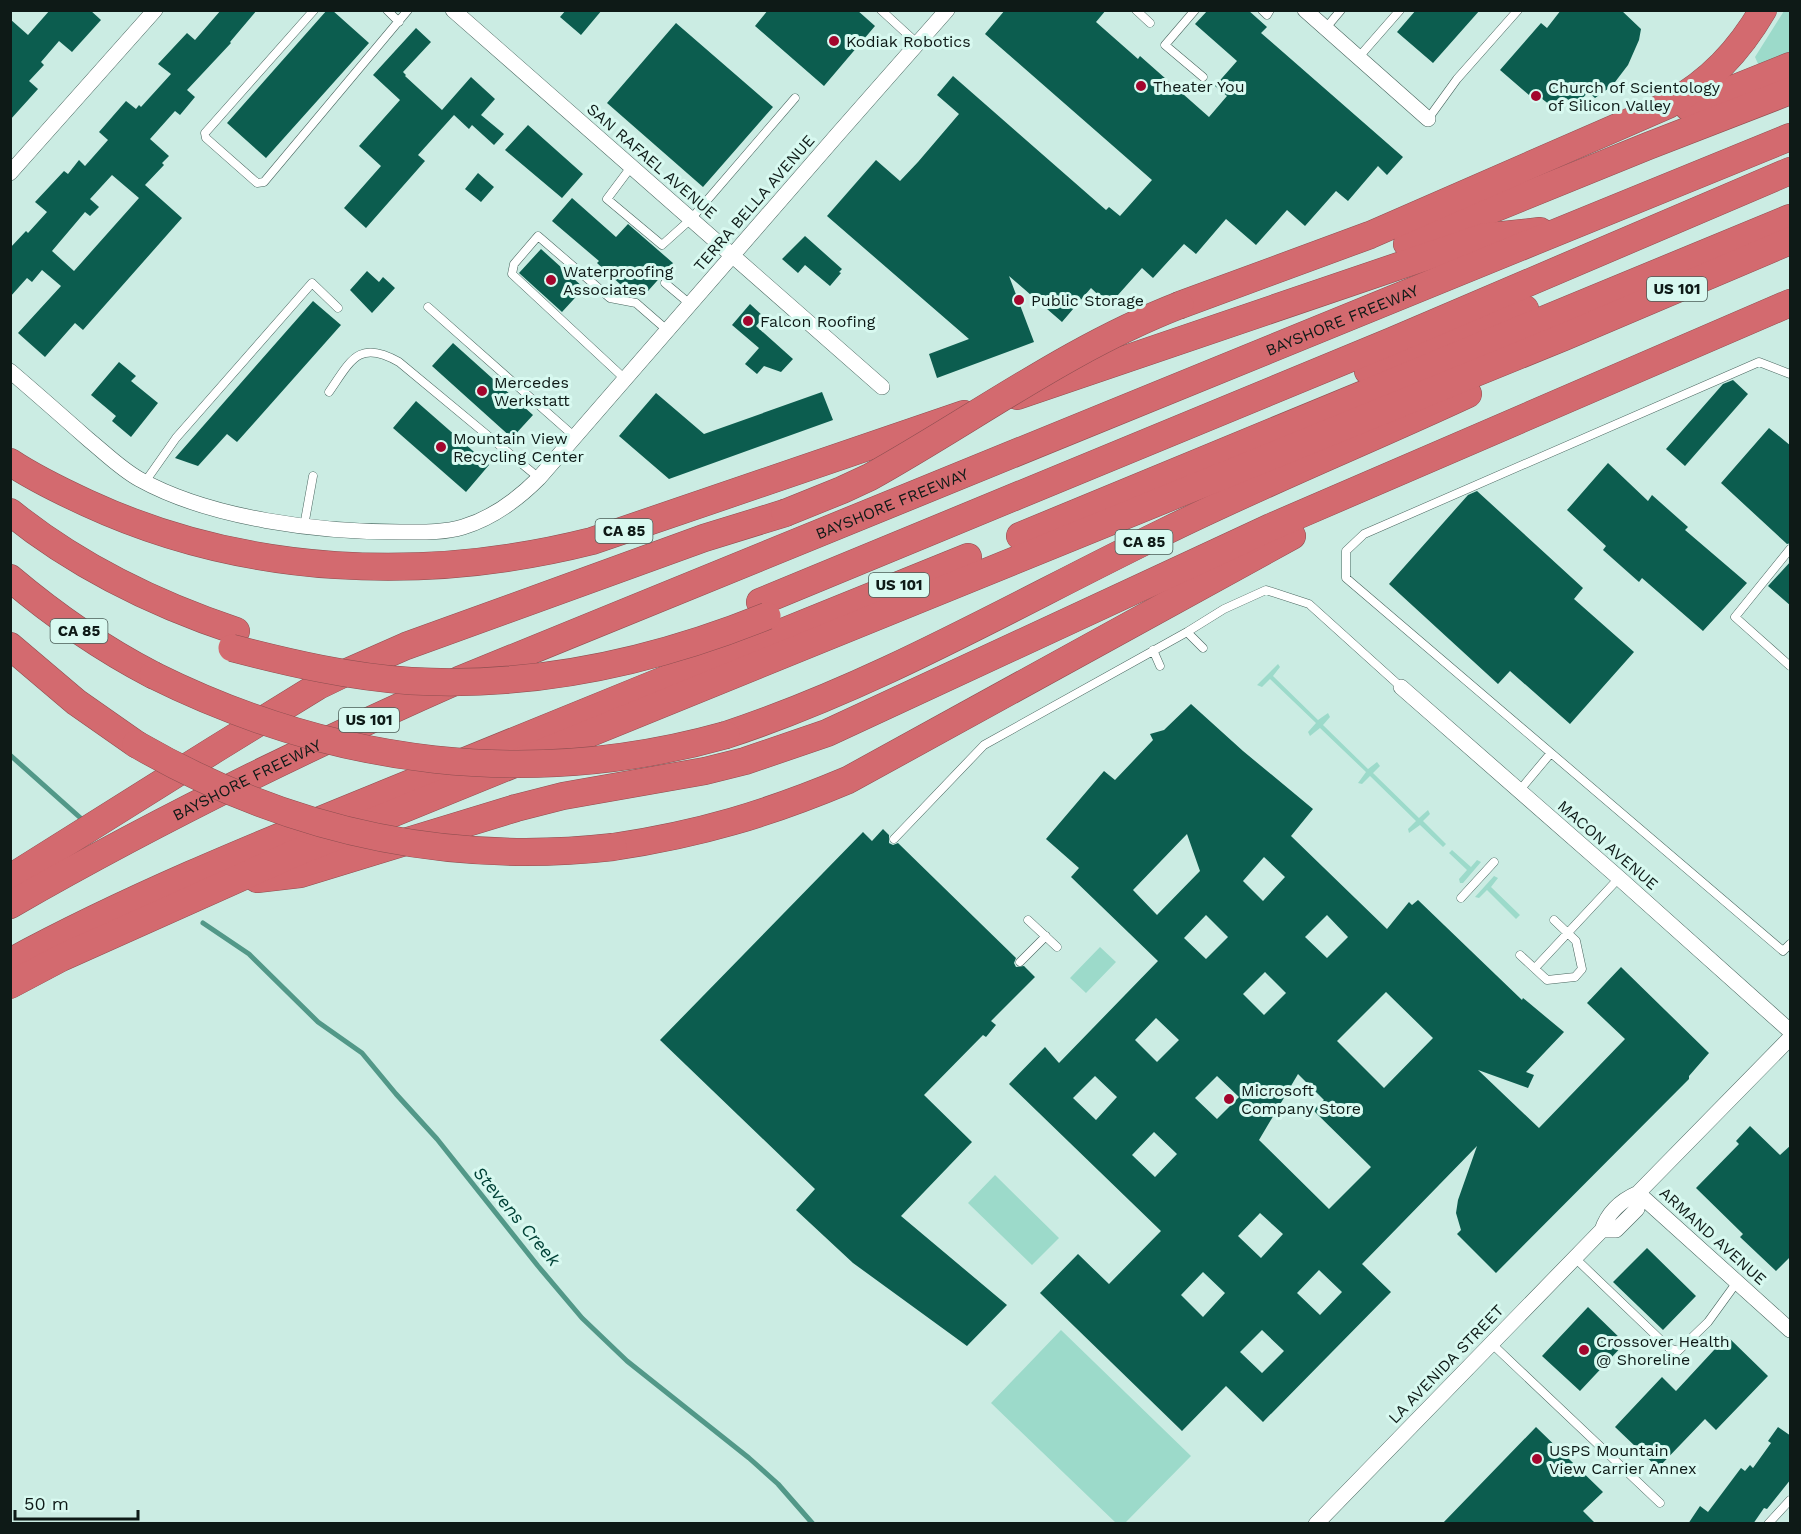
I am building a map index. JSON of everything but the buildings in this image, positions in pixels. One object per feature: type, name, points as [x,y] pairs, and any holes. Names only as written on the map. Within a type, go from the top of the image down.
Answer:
[{"type":"highway","points":[[1458,198],[1689,94],[1722,67],[1736,51],[1763,10]]},
{"type":"highway","points":[[10,878],[318,686],[346,672],[406,646],[693,542],[785,513],[842,490],[870,477],[1083,349],[1149,317],[1316,256],[1791,66]]},
{"type":"highway","points":[[1047,386],[1366,261],[1654,143],[1791,91]]},
{"type":"highway","name":"BAYSHORE FREEWAY","points":[[10,905],[165,819],[243,779],[459,680],[1791,137]]},
{"type":"highway","points":[[10,512],[68,554],[119,583],[234,639],[302,665],[410,681],[485,681],[564,673],[644,658],[713,637],[763,609],[1791,171]]},
{"type":"highway","points":[[763,609],[1791,206]]},
{"type":"highway","name":"US 101","points":[[10,962],[102,916],[227,859],[1017,538],[1791,218]]},
{"type":"highway","name":"CA 85","points":[[10,462],[46,483],[105,511],[166,534],[268,557],[336,566],[409,568],[452,566],[544,553],[592,541],[1485,237],[1565,229]]},
{"type":"highway","name":"US 101","points":[[10,985],[61,958],[293,854],[1564,337],[1791,241]]},
{"type":"highway","points":[[232,881],[300,874],[516,808],[583,792],[705,771],[807,741],[862,718],[1271,527],[1791,303]]},
{"type":"highway","name":"CA 85","points":[[10,578],[81,633],[122,659],[207,701],[266,724],[334,742],[433,760],[492,764],[589,761],[662,751],[726,735],[801,708],[882,672],[1162,532],[1468,394],[1564,337]]},
{"type":"highway","points":[[10,646],[76,702],[136,744],[194,776],[286,814],[350,832],[414,844],[482,851],[548,852],[613,847],[690,834],[729,824],[770,811],[848,780],[1219,575],[1456,448]]},
{"type":"highway","points":[[10,533],[58,566],[119,600],[176,627],[234,639]]},
{"type":"street","points":[[10,173],[155,10]]},
{"type":"street","name":"SAN RAFAEL AVENUE","points":[[453,10],[882,387]]},
{"type":"street","name":"TERRA BELLA AVENUE","points":[[10,371],[123,469],[145,482],[214,508],[304,526],[380,532],[439,531],[482,520],[513,502],[540,477],[947,10]]},
{"type":"street","points":[[1305,10],[1428,119]]},
{"type":"street","name":"MACON AVENUE","points":[[1401,687],[1619,878],[1789,1040]]},
{"type":"street","name":"LA AVENIDA STREET","points":[[1316,1524],[1602,1230],[1606,1217],[1625,1199],[1638,1193],[1789,1040]]},
{"type":"street","name":"ARMAND AVENUE","points":[[1638,1193],[1791,1330]]},
{"type":"lane","points":[[314,10],[205,133],[206,138],[257,183],[264,182],[408,10]]},
{"type":"lane","points":[[387,10],[399,22]]},
{"type":"lane","points":[[880,10],[918,44]]},
{"type":"lane","points":[[1136,10],[1150,23]]},
{"type":"lane","points":[[1195,10],[1165,45],[1203,77]]},
{"type":"lane","points":[[1262,10],[1267,15],[1270,10]]},
{"type":"lane","points":[[1325,29],[1341,10]]},
{"type":"lane","points":[[1358,58],[1400,10]]},
{"type":"lane","points":[[1428,119],[1457,79],[1518,10]]},
{"type":"lane","points":[[631,167],[607,199],[662,245],[690,219],[795,98]]},
{"type":"lane","points":[[625,379],[512,274],[514,264],[538,236],[610,298],[636,303],[667,330]]},
{"type":"lane","points":[[145,482],[176,438],[312,283],[338,308]]},
{"type":"lane","points":[[665,283],[690,304]]},
{"type":"lane","points":[[428,307],[575,437]]},
{"type":"lane","points":[[329,392],[350,360],[360,353],[372,352],[386,355],[399,362],[540,477]]},
{"type":"lane","points":[[1791,374],[1758,362],[1364,534],[1346,551],[1346,578],[1783,951],[1791,944]]},
{"type":"lane","points":[[304,526],[314,476]]},
{"type":"lane","points":[[1791,549],[1735,617],[1791,666]]},
{"type":"lane","points":[[894,839],[984,745],[1187,633],[1224,609],[1266,590],[1309,604],[1401,687]]},
{"type":"lane","points":[[1187,633],[1203,648]]},
{"type":"lane","points":[[1153,650],[1160,666]]},
{"type":"lane","points":[[1519,791],[1550,754]]},
{"type":"lane","points":[[1461,898],[1494,862]]},
{"type":"lane","points":[[1535,968],[1619,878]]},
{"type":"lane","points":[[1028,920],[1057,947]]},
{"type":"lane","points":[[1520,955],[1547,980],[1575,977],[1582,969],[1576,941],[1554,920]]},
{"type":"lane","points":[[1020,962],[1046,936]]},
{"type":"lane","points":[[1575,1258],[1669,1348],[1678,1351],[1708,1322],[1737,1282]]},
{"type":"lane","points":[[1491,1343],[1660,1503]]},
{"type":"lane","points":[[1768,1524],[1791,1500]]},
{"type":"green space","points":[[1784,11],[1790,11],[1790,55],[1759,66],[1755,57]]},
{"type":"green space","points":[[1278,664],[1280,667],[1273,676],[1318,720],[1328,713],[1330,717],[1323,725],[1368,769],[1377,762],[1380,766],[1373,773],[1419,818],[1428,810],[1430,814],[1423,821],[1446,844],[1443,847],[1420,825],[1409,833],[1408,829],[1416,821],[1370,776],[1362,784],[1358,783],[1366,772],[1320,728],[1310,736],[1308,732],[1316,723],[1270,679],[1262,687],[1257,685]]},
{"type":"green space","points":[[1452,850],[1471,867],[1477,860],[1481,862],[1463,883],[1460,883],[1459,879],[1467,870],[1449,853]]},
{"type":"green space","points":[[1494,876],[1498,878],[1491,887],[1520,915],[1516,919],[1487,890],[1479,898],[1475,897]]},
{"type":"green space","points":[[1100,947],[1116,962],[1086,993],[1070,978]]},
{"type":"green space","points":[[995,1175],[1059,1238],[1032,1265],[968,1203]]},
{"type":"green space","points":[[1061,1330],[1191,1456],[1125,1523],[1116,1523],[991,1403]]},
{"type":"waterway","name":"Stevens Creek","points":[[10,755],[85,822]]},
{"type":"waterway","name":"Stevens Creek","points":[[203,923],[249,954],[318,1022],[362,1053],[437,1139],[582,1318],[627,1361],[749,1458],[778,1484],[813,1524]]},
{"type":"place","name":"Kodiak Robotics","points":[[834,41]]},
{"type":"place","name":"Theater You","points":[[1141,86]]},
{"type":"place","name":"Church of Scientology of Silicon Valley","points":[[1536,96]]},
{"type":"place","name":"Waterproofing Associates","points":[[551,280]]},
{"type":"place","name":"Public Storage","points":[[1019,300]]},
{"type":"place","name":"Falcon Roofing","points":[[748,321]]},
{"type":"place","name":"Mercedes Werkstatt","points":[[482,391]]},
{"type":"place","name":"Mountain View Recycling Center","points":[[441,447]]},
{"type":"place","name":"Microsoft Company Store","points":[[1229,1099]]},
{"type":"place","name":"Crossover Health @ Shoreline","points":[[1584,1350]]},
{"type":"place","name":"USPS Mountain View Carrier Annex","points":[[1537,1459]]}]
